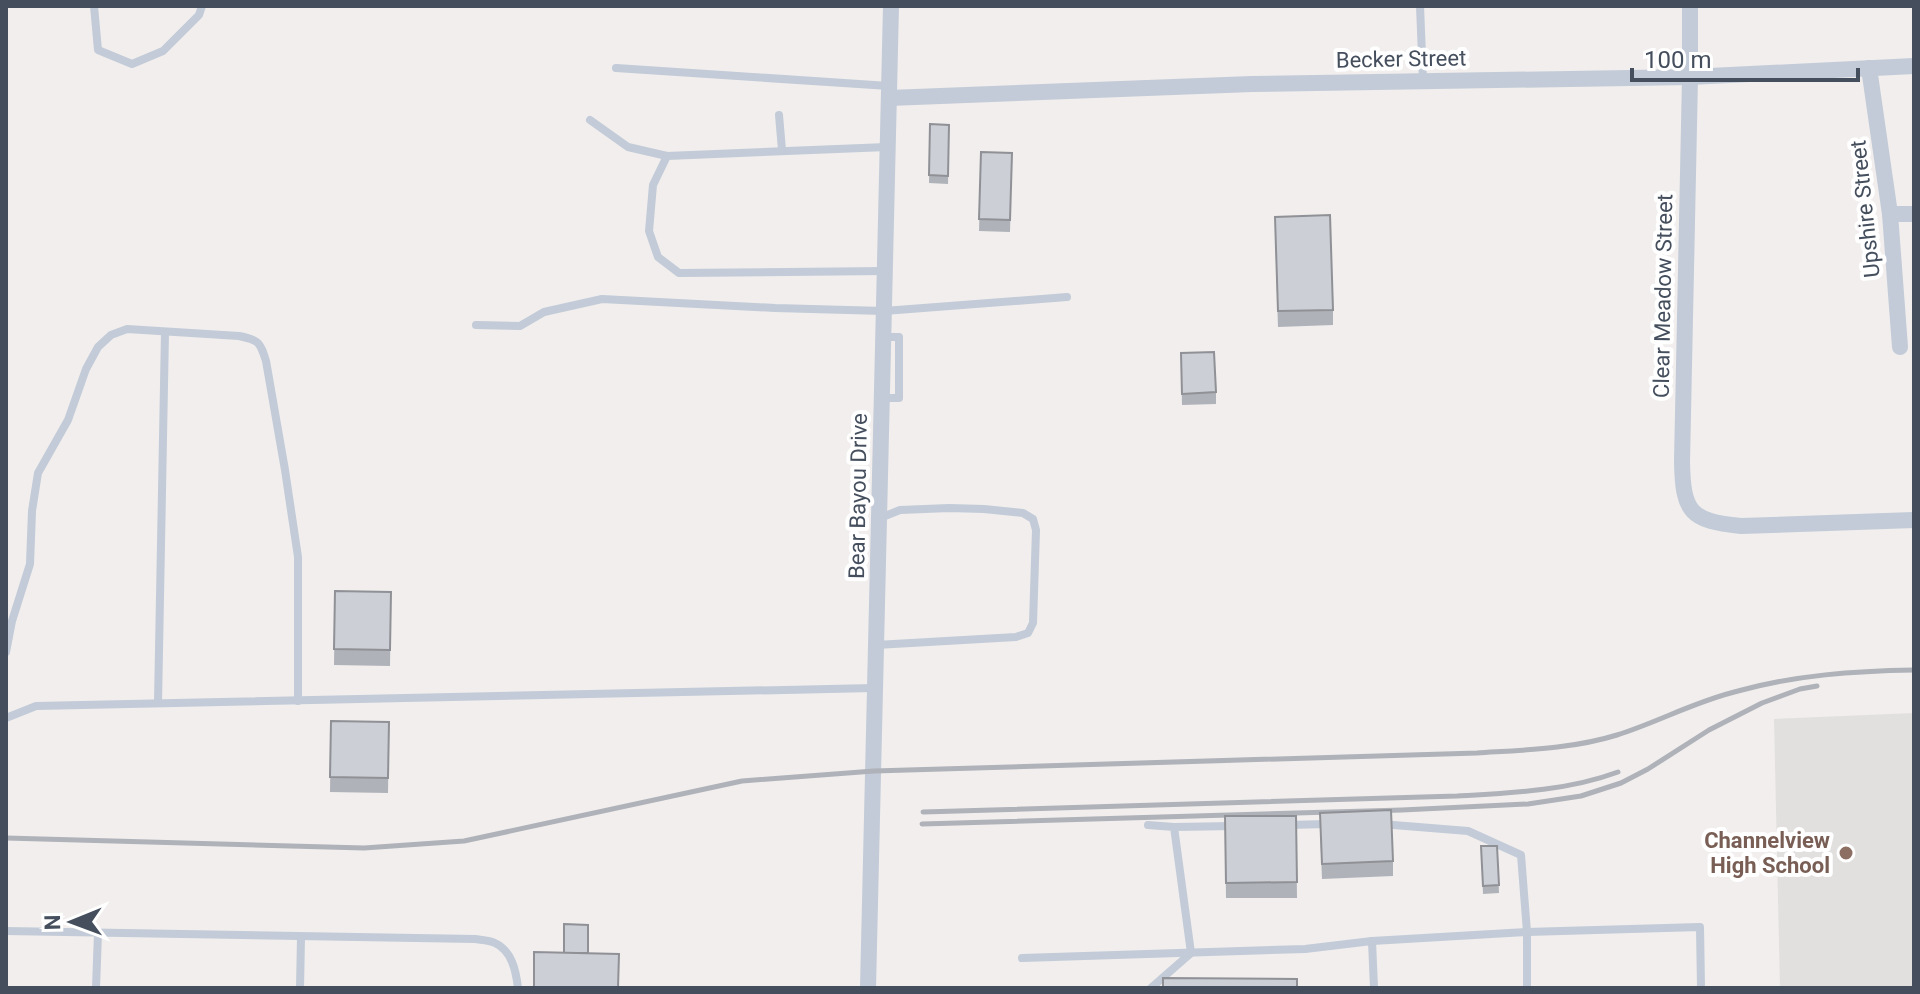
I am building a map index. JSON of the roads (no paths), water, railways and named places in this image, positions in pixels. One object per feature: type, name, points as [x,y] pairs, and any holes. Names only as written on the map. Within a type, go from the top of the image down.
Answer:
[{"type":"street","name":"Bear Bayou Drive","points":[[868,988],[891,6]]},
{"type":"street","name":"Clear Meadow Street","points":[[1690,6],[1683,492],[1694,514],[1714,523],[1741,526],[1914,520]]},
{"type":"street","name":"Becker Street","points":[[889,92],[1690,77],[1914,66]]},
{"type":"street","name":"Upshire Street","points":[[1869,68],[1890,214],[1900,347]]},
{"type":"street","points":[[1890,214],[1914,214]]},
{"type":"lane","points":[[94,6],[98,50],[132,64],[163,51],[199,15],[202,6]]},
{"type":"lane","points":[[1420,6],[1423,81]]},
{"type":"lane","points":[[616,68],[889,92]]},
{"type":"lane","points":[[779,115],[782,150]]},
{"type":"lane","points":[[590,120],[628,147],[667,156],[888,147]]},
{"type":"lane","points":[[667,156],[653,185],[649,231],[658,257],[679,273],[885,271]]},
{"type":"lane","points":[[476,325],[520,326],[544,312],[602,299],[884,311],[1067,297]]},
{"type":"lane","points":[[6,652],[30,564],[32,511],[38,473],[68,420],[86,369],[98,347],[111,335],[127,329],[239,336],[254,339],[260,344],[280,439],[298,557],[298,701]]},
{"type":"lane","points":[[158,703],[165,332]]},
{"type":"lane","points":[[876,645],[1016,637],[1028,633],[1033,623],[1036,530],[1033,519],[1023,513],[984,509],[900,510],[879,518]]},
{"type":"lane","points":[[6,718],[36,706],[875,688]]},
{"type":"lane","points":[[1378,823],[1468,831],[1521,855],[1527,932],[1527,988]]},
{"type":"lane","points":[[1284,825],[1331,824]]},
{"type":"lane","points":[[1148,825],[1252,825]]},
{"type":"lane","points":[[1174,827],[1191,953]]},
{"type":"lane","points":[[1022,958],[1305,949],[1372,941],[1527,932],[1700,927],[1701,988]]},
{"type":"lane","points":[[6,931],[475,939],[495,943],[509,953],[518,988]]},
{"type":"lane","points":[[96,988],[98,933]]},
{"type":"lane","points":[[300,988],[301,937]]},
{"type":"lane","points":[[1372,941],[1374,988]]},
{"type":"lane","points":[[1151,988],[1191,953]]},
{"type":"railway","points":[[6,838],[364,848],[464,841],[742,781],[874,771],[1477,753],[1548,748],[1617,735],[1722,695],[1782,681],[1869,671],[1914,670]]},
{"type":"railway","points":[[922,824],[1402,810],[1528,804],[1581,796],[1621,783],[1709,730],[1762,703],[1817,686]]},
{"type":"railway","points":[[923,812],[1477,795],[1559,787],[1618,772]]},
{"type":"place","name":"Channelview High School","points":[[1846,853]]}]
